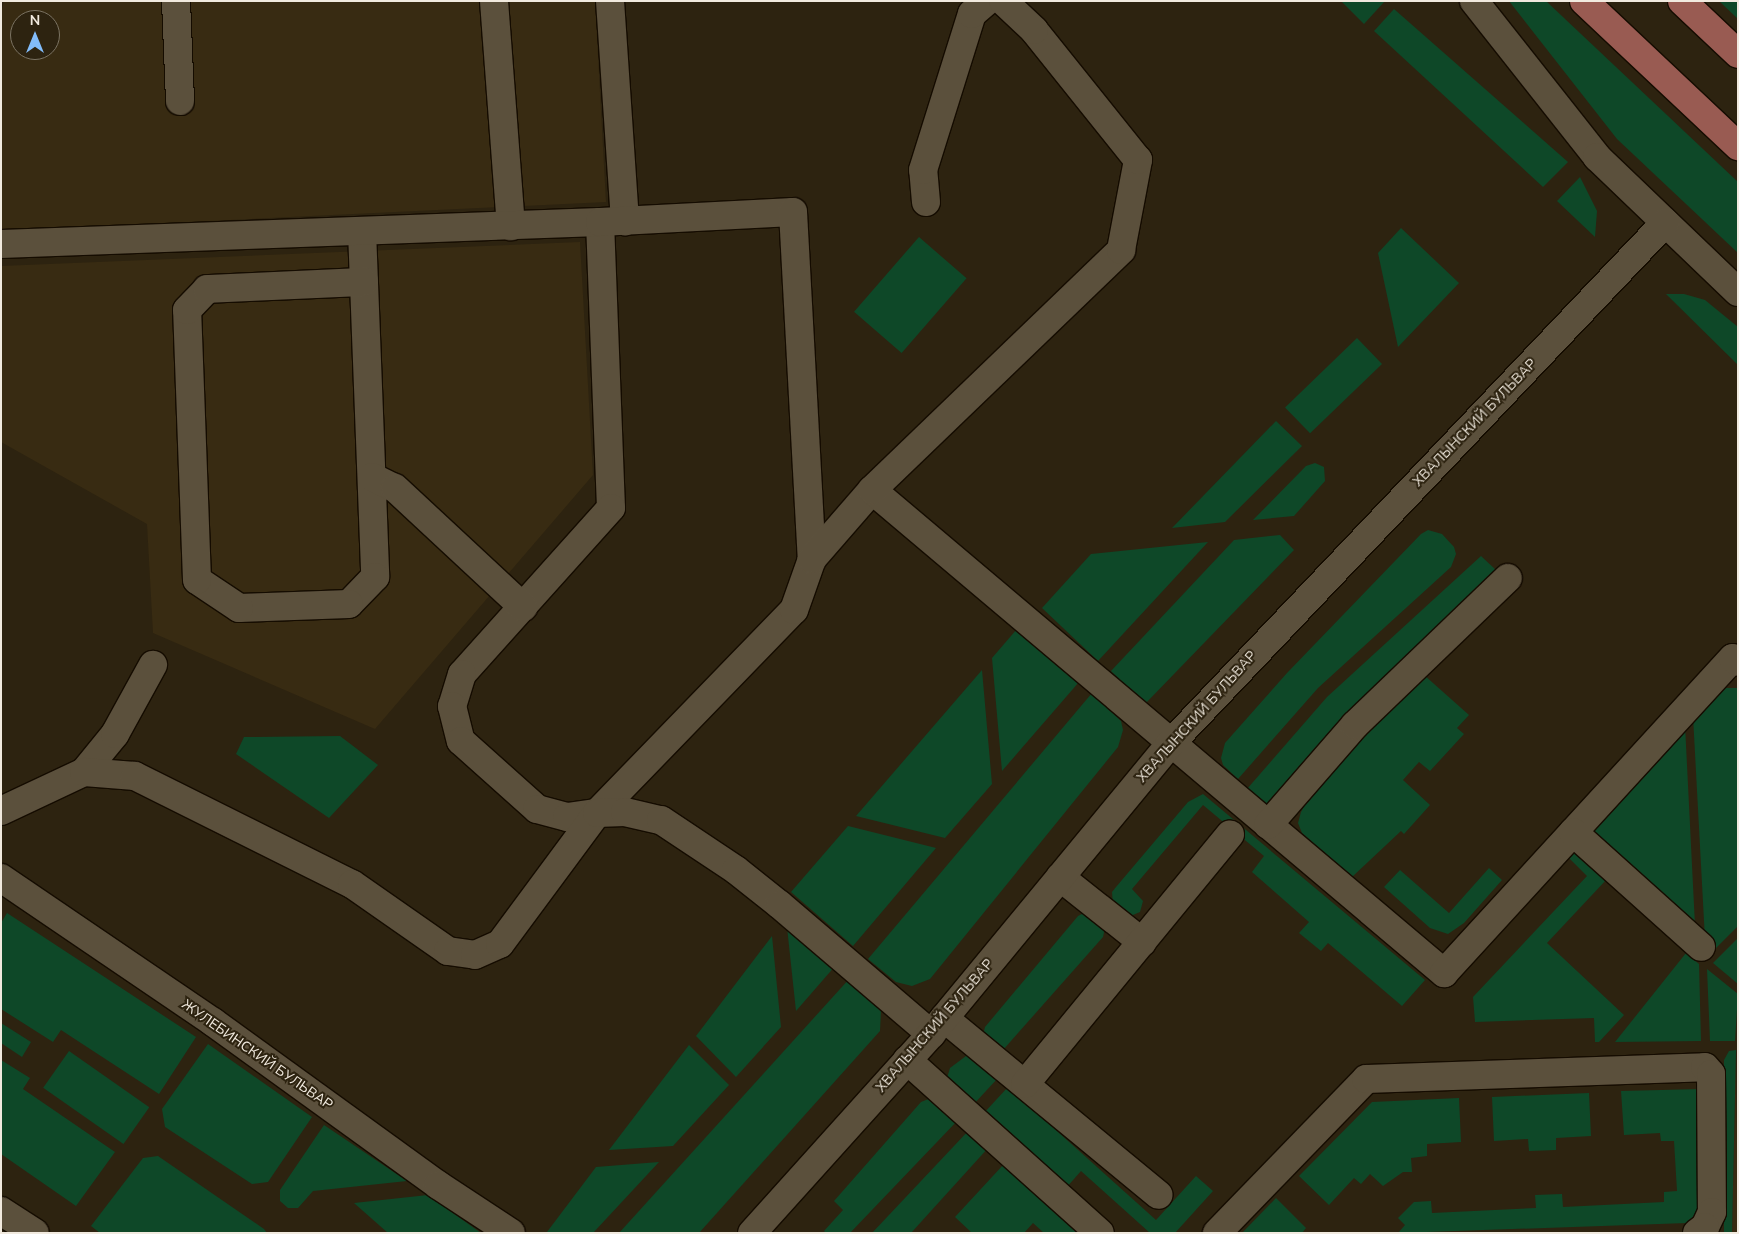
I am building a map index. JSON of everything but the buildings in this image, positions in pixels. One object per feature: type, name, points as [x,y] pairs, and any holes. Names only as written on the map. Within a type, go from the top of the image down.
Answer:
[{"type":"main road","points":[[1584,1],[1738,146]]},
{"type":"main road","points":[[1682,1],[1738,54]]},
{"type":"street","points":[[176,1],[180,101]]},
{"type":"street","points":[[494,1],[512,226]]},
{"type":"street","points":[[610,1],[612,221],[610,508],[462,674],[452,706],[461,741],[537,809],[567,817],[625,812],[662,820],[736,870],[937,1026],[1025,1084],[1159,1195]]},
{"type":"street","points":[[926,202],[923,170],[972,14],[987,1]]},
{"type":"street","points":[[84,772],[136,776],[352,884],[448,950],[475,955],[500,944],[597,813],[794,610],[812,559],[872,490],[1121,250],[1138,160],[1034,30],[1003,1]]},
{"type":"street","points":[[1474,1],[1597,157],[1738,292]]},
{"type":"street","points":[[1,244],[512,226],[793,212],[812,559]]},
{"type":"street","name":"ХВАЛЫНСКИЙ БУЛЬВАР","points":[[752,1233],[908,1060],[1170,744],[1665,223]]},
{"type":"street","points":[[362,231],[372,477],[375,577],[349,604],[239,608],[197,580],[187,310],[207,289],[364,282]]},
{"type":"street","points":[[372,477],[395,488],[523,607]]},
{"type":"street","points":[[872,490],[1170,744],[1444,973],[1733,658],[1738,662]]},
{"type":"street","points":[[1268,826],[1355,725],[1508,578]]},
{"type":"street","points":[[1,811],[84,772],[115,734],[153,665]]},
{"type":"street","points":[[1573,832],[1701,947]]},
{"type":"street","points":[[1025,1084],[1230,834]]},
{"type":"street","name":"ЖУЛЕБИНСКИЙ БУЛЬВАР","points":[[1,878],[511,1233]]},
{"type":"street","points":[[1060,878],[1142,942]]},
{"type":"street","points":[[908,1060],[1100,1233]]},
{"type":"street","points":[[1217,1233],[1366,1080],[1705,1067],[1711,1074],[1712,1212],[1705,1227],[1697,1233]]},
{"type":"street","points":[[1,1211],[36,1233]]},
{"type":"shaded area","points":[[4,1],[595,1],[606,202],[1,231],[1,13]]},
{"type":"shaded area","points":[[580,242],[593,475],[375,729],[153,633],[147,524],[1,442],[1,266]]},
{"type":"shaded area","points":[[1736,1050],[1738,1233],[1732,1233]]},
{"type":"green space","points":[[1341,1],[1385,1],[1364,24]]},
{"type":"green space","points":[[1509,1],[1546,1],[1738,182],[1738,253],[1617,139]]},
{"type":"green space","points":[[1719,1],[1738,1],[1738,19]]},
{"type":"green space","points":[[1394,9],[1568,162],[1543,187],[1374,31]]},
{"type":"green space","points":[[1580,177],[1597,211],[1595,237],[1557,201]]},
{"type":"green space","points":[[1401,228],[1459,283],[1398,347],[1378,253]]},
{"type":"green space","points":[[919,237],[967,278],[902,353],[854,312]]},
{"type":"green space","points":[[1666,294],[1684,294],[1705,300],[1738,327],[1738,365]]},
{"type":"green space","points":[[1357,338],[1382,364],[1310,433],[1285,407]]},
{"type":"green space","points":[[1276,421],[1302,446],[1225,522],[1172,528]]},
{"type":"green space","points":[[1315,463],[1324,467],[1325,481],[1294,516],[1253,520],[1306,466]]},
{"type":"green space","points":[[1428,530],[1442,534],[1454,547],[1456,554],[1451,567],[1318,688],[1238,779],[1223,765],[1221,758],[1225,743],[1287,673],[1421,534]]},
{"type":"green space","points":[[1280,535],[1294,550],[1145,704],[1111,671],[1234,540]]},
{"type":"green space","points":[[1208,542],[1098,661],[1042,608],[1091,554]]},
{"type":"green space","points":[[1481,556],[1497,571],[1272,803],[1263,803],[1247,789],[1327,697]]},
{"type":"green space","points":[[1017,629],[1079,682],[1002,771],[992,658]]},
{"type":"green space","points":[[982,670],[992,784],[945,838],[856,816]]},
{"type":"green space","points":[[1424,675],[1469,715],[1457,728],[1464,734],[1430,771],[1419,762],[1403,780],[1430,805],[1404,834],[1401,831],[1352,877],[1302,833],[1298,823],[1301,812],[1308,799]]},
{"type":"green space","points":[[1724,688],[1738,688],[1738,926],[1706,958],[1693,716]]},
{"type":"green space","points":[[1092,693],[1121,721],[1123,730],[1118,747],[930,979],[912,986],[896,982],[868,959]]},
{"type":"green space","points":[[1685,725],[1695,925],[1592,831]]},
{"type":"green space","points":[[340,736],[378,765],[329,818],[236,754],[244,737]]},
{"type":"green space","points":[[1203,794],[1425,980],[1402,1006],[1328,943],[1321,951],[1299,933],[1309,922],[1252,872],[1264,856],[1203,805],[1132,889],[1143,901],[1140,912],[1128,917],[1113,905],[1112,892],[1116,887],[1188,802]]},
{"type":"green space","points":[[848,826],[936,848],[853,946],[791,892]]},
{"type":"green space","points":[[1573,850],[1607,879],[1547,943],[1624,1015],[1599,1042],[1595,1042],[1594,1018],[1475,1022],[1473,997],[1587,876],[1566,855]]},
{"type":"green space","points":[[1489,868],[1502,880],[1464,923],[1448,934],[1430,928],[1384,887],[1400,870],[1449,913]]},
{"type":"green space","points":[[1086,912],[1105,928],[1103,937],[1003,1050],[983,1035],[985,1027],[1078,916]]},
{"type":"green space","points":[[7,913],[196,1037],[159,1094],[61,1030],[53,1042],[1,1009],[1,923]]},
{"type":"green space","points":[[787,927],[836,965],[796,1011]]},
{"type":"green space","points":[[772,936],[781,1027],[736,1077],[696,1036]]},
{"type":"green space","points":[[1738,938],[1738,984],[1713,963]]},
{"type":"green space","points":[[1686,953],[1699,964],[1701,1041],[1615,1042]]},
{"type":"green space","points":[[1707,969],[1738,994],[1735,1041],[1710,1041]]},
{"type":"green space","points":[[850,978],[881,1010],[880,1031],[699,1233],[619,1233]]},
{"type":"green space","points":[[1,1023],[31,1042],[22,1057],[1,1043]]},
{"type":"green space","points":[[208,1044],[312,1117],[268,1182],[252,1184],[165,1127],[162,1109]]},
{"type":"green space","points":[[689,1045],[729,1085],[673,1146],[609,1150]]},
{"type":"green space","points":[[1736,1050],[1732,1233],[1724,1233],[1724,1060],[1729,1051]]},
{"type":"green space","points":[[69,1051],[149,1107],[123,1144],[43,1088]]},
{"type":"green space","points":[[966,1056],[972,1056],[998,1078],[973,1105],[947,1078],[950,1068]]},
{"type":"green space","points":[[1,1060],[30,1078],[23,1089],[115,1152],[76,1206],[1,1154]]},
{"type":"green space","points":[[1008,1087],[1156,1220],[1196,1176],[1213,1191],[1175,1233],[1150,1233],[1081,1171],[1066,1188],[983,1114]]},
{"type":"green space","points":[[1701,1089],[1699,1208],[1695,1218],[1687,1223],[1398,1233],[1405,1225],[1398,1218],[1414,1202],[1431,1201],[1432,1213],[1536,1208],[1535,1195],[1562,1194],[1563,1207],[1664,1202],[1664,1192],[1677,1191],[1674,1141],[1661,1141],[1660,1133],[1624,1135],[1621,1091]]},
{"type":"green space","points":[[1589,1093],[1591,1136],[1556,1138],[1556,1150],[1529,1151],[1528,1139],[1494,1141],[1492,1097]]},
{"type":"green space","points":[[931,1098],[959,1119],[850,1233],[826,1233],[824,1231],[843,1210],[834,1201],[921,1102]]},
{"type":"green space","points":[[1459,1098],[1461,1142],[1427,1144],[1427,1156],[1411,1158],[1412,1172],[1403,1172],[1383,1186],[1370,1174],[1361,1184],[1354,1178],[1329,1205],[1299,1176],[1372,1102]]},
{"type":"green space","points":[[324,1125],[407,1181],[313,1191],[298,1208],[288,1208],[280,1201],[280,1190]]},
{"type":"green space","points":[[970,1129],[989,1147],[911,1233],[872,1233]]},
{"type":"green space","points":[[158,1156],[264,1229],[267,1233],[100,1233],[91,1226],[143,1158]]},
{"type":"green space","points":[[659,1162],[593,1233],[547,1232],[596,1167]]},
{"type":"green space","points":[[1004,1164],[1077,1233],[1044,1233],[1033,1223],[1024,1233],[972,1233],[955,1217]]},
{"type":"green space","points":[[428,1195],[481,1233],[388,1233],[354,1203]]},
{"type":"green space","points":[[1276,1198],[1306,1228],[1302,1233],[1242,1233]]}]
